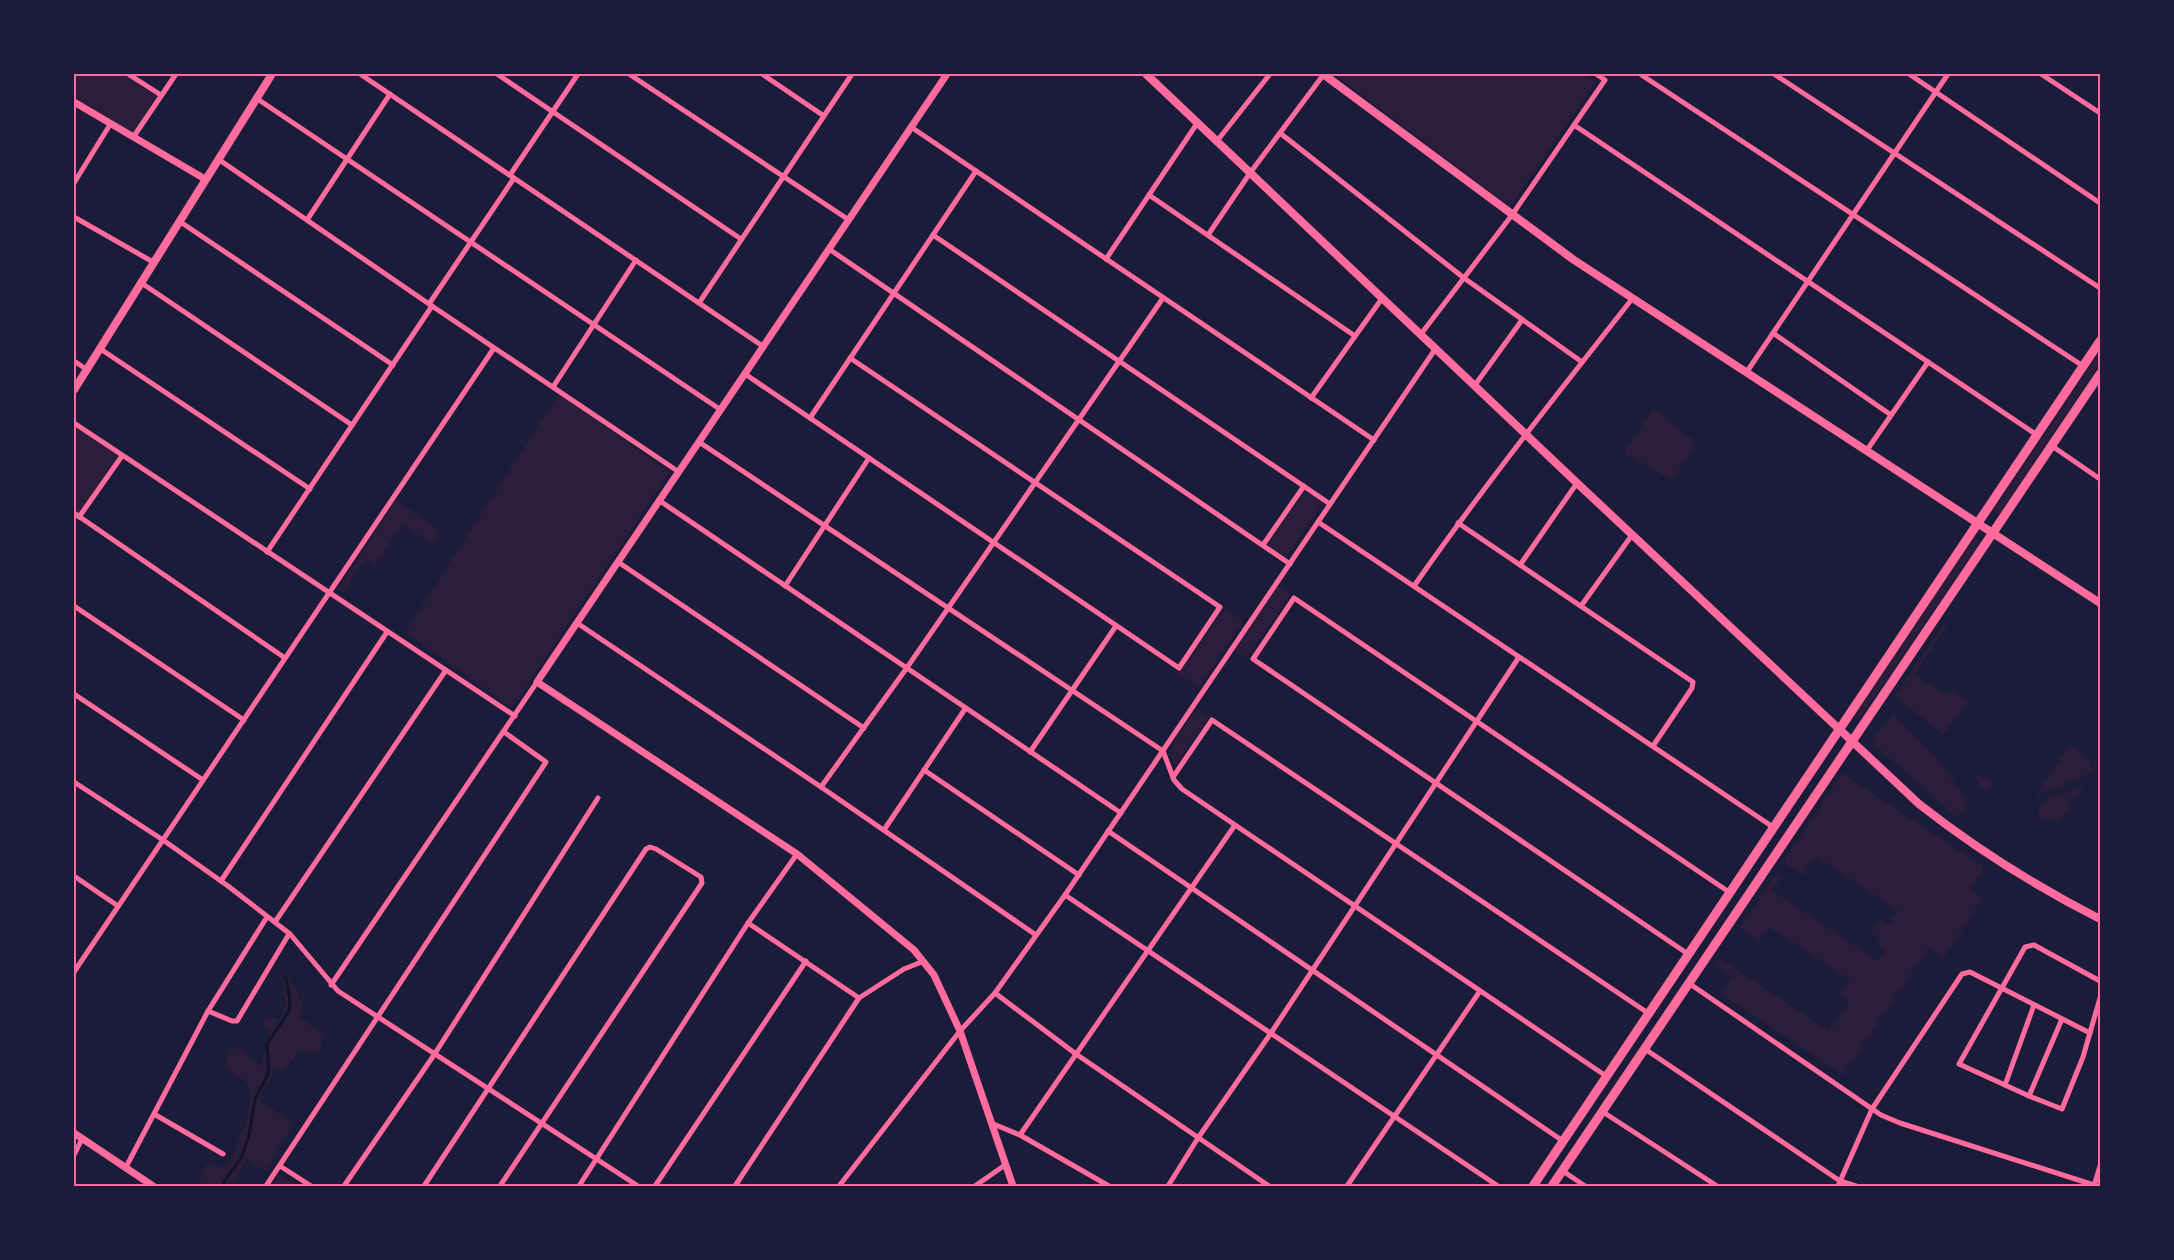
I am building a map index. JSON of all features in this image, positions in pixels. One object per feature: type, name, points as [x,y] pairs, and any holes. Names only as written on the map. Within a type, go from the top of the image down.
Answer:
[{"type":"main road","points":[[74,390],[272,74]]},
{"type":"main road","points":[[1146,74],[1897,784],[1943,823],[2046,891],[2100,919]]},
{"type":"main road","points":[[1323,74],[1512,215],[1632,299],[1979,522],[2100,603]]},
{"type":"main road","points":[[1533,1186],[2100,340]]},
{"type":"main road","points":[[1552,1186],[2052,446],[2099,380]]},
{"type":"main road","points":[[1839,728],[1854,729],[1864,724]]},
{"type":"main road","points":[[1724,933],[1728,918],[1738,901],[1736,896],[1729,892]]},
{"type":"main road","points":[[1645,1049],[1637,1043],[1637,1038],[1653,1013],[1658,1000]]},
{"type":"street","points":[[128,74],[161,95]]},
{"type":"street","points":[[134,136],[176,74]]},
{"type":"street","points":[[360,74],[764,347]]},
{"type":"street","points":[[497,74],[741,239]]},
{"type":"street","points":[[267,552],[393,364],[531,143],[578,74]]},
{"type":"street","points":[[629,74],[849,220]]},
{"type":"street","points":[[762,74],[824,116]]},
{"type":"street","points":[[699,303],[852,74]]},
{"type":"street","points":[[331,985],[947,74]]},
{"type":"street","points":[[1217,141],[1270,74]]},
{"type":"street","points":[[1208,235],[1250,173],[1323,74]]},
{"type":"street","points":[[1421,334],[1512,215],[1605,80],[1596,74]]},
{"type":"street","points":[[1640,74],[1650,76],[2083,366]]},
{"type":"street","points":[[1773,74],[2100,288]]},
{"type":"street","points":[[1909,74],[2100,203]]},
{"type":"street","points":[[1746,373],[1948,74]]},
{"type":"street","points":[[2042,74],[2100,113]]},
{"type":"street","points":[[307,220],[390,94]]},
{"type":"street","points":[[256,98],[721,410]]},
{"type":"street","points":[[74,102],[205,179]]},
{"type":"street","points":[[1106,259],[1198,122]]},
{"type":"street","points":[[74,183],[111,123]]},
{"type":"street","points":[[1574,125],[2037,435]]},
{"type":"street","points":[[911,127],[1374,440]]},
{"type":"street","points":[[1280,133],[1464,278],[1582,362]]},
{"type":"street","points":[[218,159],[679,472]]},
{"type":"street","points":[[810,417],[976,171]]},
{"type":"street","points":[[1149,195],[1355,336]]},
{"type":"street","points":[[74,217],[153,262]]},
{"type":"street","points":[[179,221],[393,364]]},
{"type":"street","points":[[933,235],[1330,504]]},
{"type":"street","points":[[829,249],[1290,564]]},
{"type":"street","points":[[553,387],[636,260]]},
{"type":"street","points":[[140,282],[352,425]]},
{"type":"street","points":[[1311,398],[1383,297]]},
{"type":"street","points":[[821,787],[949,608],[1163,298]]},
{"type":"street","points":[[1413,586],[1458,523],[1632,299]]},
{"type":"street","points":[[1475,386],[1522,320]]},
{"type":"street","points":[[1773,333],[1892,415]]},
{"type":"street","points":[[99,347],[310,489]]},
{"type":"street","points":[[75,968],[494,348]]},
{"type":"street","points":[[839,1186],[960,1031],[995,993],[1065,895],[1436,348]]},
{"type":"street","points":[[745,374],[1179,668],[1220,607],[850,358]]},
{"type":"street","points":[[74,361],[86,369]]},
{"type":"street","points":[[1867,450],[1928,362]]},
{"type":"street","points":[[74,423],[515,716]]},
{"type":"street","points":[[699,442],[1163,751],[1173,777],[1182,789],[1606,1076]]},
{"type":"street","points":[[2052,446],[2100,478]]},
{"type":"street","points":[[79,517],[122,456]]},
{"type":"street","points":[[785,586],[869,458]]},
{"type":"street","points":[[1520,564],[1576,483]]},
{"type":"street","points":[[1263,545],[1304,486]]},
{"type":"street","points":[[660,501],[1121,813]]},
{"type":"street","points":[[74,513],[285,658]]},
{"type":"street","points":[[1318,522],[1773,827]]},
{"type":"street","points":[[1458,523],[1693,682],[1692,688],[1653,746]]},
{"type":"street","points":[[1581,606],[1632,535]]},
{"type":"street","points":[[618,562],[864,728]]},
{"type":"street","points":[[1688,954],[1253,659],[1294,598],[1729,892]]},
{"type":"street","points":[[74,606],[244,720]]},
{"type":"street","points":[[577,623],[1036,935]]},
{"type":"street","points":[[1030,752],[1116,626]]},
{"type":"street","points":[[221,881],[387,632]]},
{"type":"street","points":[[1168,1186],[1198,1138],[1313,971],[1519,657]]},
{"type":"street","points":[[275,922],[446,670]]},
{"type":"street","points":[[537,682],[797,854],[902,939],[924,961],[942,989],[960,1031],[1013,1186]]},
{"type":"street","points":[[74,694],[203,780]]},
{"type":"street","points":[[884,830],[965,709]]},
{"type":"street","points":[[1173,777],[1212,720],[1648,1013]]},
{"type":"street","points":[[266,1186],[546,762],[504,732]]},
{"type":"street","points":[[924,770],[1079,875]]},
{"type":"street","points":[[74,782],[163,840],[275,922],[289,934],[331,985],[434,1055],[638,1186]]},
{"type":"street","points":[[344,1186],[434,1055],[598,798]]},
{"type":"street","points":[[1020,1135],[1235,825]]},
{"type":"street","points":[[1108,831],[1563,1141]]},
{"type":"street","points":[[424,1186],[646,849],[650,847],[703,879],[702,884],[500,1186]]},
{"type":"street","points":[[579,1186],[748,923],[797,854]]},
{"type":"street","points":[[74,876],[118,906]]},
{"type":"street","points":[[1065,895],[1498,1186]]},
{"type":"street","points":[[126,1167],[208,1011],[267,917]]},
{"type":"street","points":[[748,923],[860,998]]},
{"type":"street","points":[[208,1011],[232,1021],[239,1019],[289,934]]},
{"type":"street","points":[[2100,981],[2034,945],[2025,947],[1959,1064],[2059,1109],[2066,1104],[2100,998]]},
{"type":"street","points":[[655,1186],[806,961]]},
{"type":"street","points":[[735,1186],[860,998],[904,969],[924,961]]},
{"type":"street","points":[[1839,1184],[1872,1109],[1958,978],[1966,972],[2090,1033]]},
{"type":"street","points":[[1690,984],[1872,1109],[1900,1123],[2094,1186],[2100,1166]]},
{"type":"street","points":[[1347,1186],[1480,991]]},
{"type":"street","points":[[995,993],[1076,1054],[1269,1186]]},
{"type":"street","points":[[2005,1085],[2034,1005]]},
{"type":"street","points":[[2029,1096],[2062,1019]]},
{"type":"street","points":[[1645,1049],[1839,1184],[1856,1186]]},
{"type":"street","points":[[1603,1112],[1717,1186]]},
{"type":"street","points":[[154,1114],[223,1154]]},
{"type":"street","points":[[991,1123],[1020,1135],[1109,1186]]},
{"type":"street","points":[[74,1133],[153,1186]]},
{"type":"street","points":[[74,1155],[82,1139]]},
{"type":"street","points":[[975,1186],[1005,1165]]},
{"type":"street","points":[[280,1166],[311,1186]]},
{"type":"street","points":[[1563,1171],[1585,1186]]},
{"type":"shaded area","points":[[74,74],[132,74],[162,93],[133,135],[74,103]]},
{"type":"shaded area","points":[[1334,74],[1584,74],[1596,82],[1510,207]]},
{"type":"shaded area","points":[[2100,352],[2100,364],[1999,515],[1993,511]]},
{"type":"shaded area","points":[[559,394],[670,472],[512,708],[405,632]]},
{"type":"shaded area","points":[[1653,409],[1697,443],[1672,480],[1624,453]]},
{"type":"shaded area","points":[[74,424],[120,456],[79,515],[74,511]]},
{"type":"shaded area","points":[[1305,491],[1323,503],[1286,558],[1267,545]]},
{"type":"shaded area","points":[[396,500],[441,531],[433,544],[402,524],[375,565],[365,559],[343,593],[338,589]]},
{"type":"shaded area","points":[[1975,537],[1981,541],[1859,720],[1853,717]]},
{"type":"shaded area","points":[[1278,586],[1291,594],[1247,658],[1234,650]]},
{"type":"shaded area","points":[[1225,608],[1243,621],[1199,687],[1179,674]]},
{"type":"shaded area","points":[[1944,623],[1947,625],[1915,675],[1948,696],[1953,690],[1968,701],[1943,735],[1895,696]]},
{"type":"shaded area","points":[[1197,708],[1209,717],[1174,767],[1172,759],[1175,743]]},
{"type":"shaded area","points":[[1893,713],[1933,754],[1969,802],[1958,818],[1871,742]]},
{"type":"shaded area","points":[[2069,746],[2088,758],[2093,772],[2035,797]]},
{"type":"shaded area","points":[[1842,773],[1984,867],[1970,889],[1983,898],[1944,958],[1928,948],[1843,1075],[1721,994],[1732,977],[1715,965],[1720,958],[1829,1031],[1849,1002],[1840,995],[1850,980],[1769,927],[1759,941],[1740,928],[1777,873],[1782,876],[1772,891],[1878,961],[1885,951],[1878,945],[1881,940],[1870,933],[1880,918],[1889,924],[1898,911],[1816,856],[1803,875],[1783,862]]},
{"type":"shaded area","points":[[1974,774],[1991,779],[1991,788],[1987,791],[1983,790]]},
{"type":"shaded area","points":[[2085,785],[2060,821],[2057,822],[2050,818],[2041,822],[2038,811],[2042,802]]},
{"type":"shaded area","points":[[287,976],[296,989],[303,1008],[299,1016],[324,1036],[319,1051],[306,1053],[299,1051],[284,1071],[276,1069],[259,1099],[294,1124],[265,1172],[246,1159],[235,1182],[230,1181],[225,1186],[197,1186],[207,1163],[225,1168],[229,1162],[249,1108],[249,1087],[241,1078],[226,1068],[228,1050],[235,1046],[261,1066],[270,1034],[263,1022],[265,1016],[279,1020],[283,1013],[284,986]]},
{"type":"shaded area","points":[[280,1174],[299,1186],[272,1186]]},
{"type":"waterway","points":[[221,1186],[241,1158],[249,1135],[255,1099],[269,1072],[267,1044],[289,1011],[290,1001],[286,978]]}]
